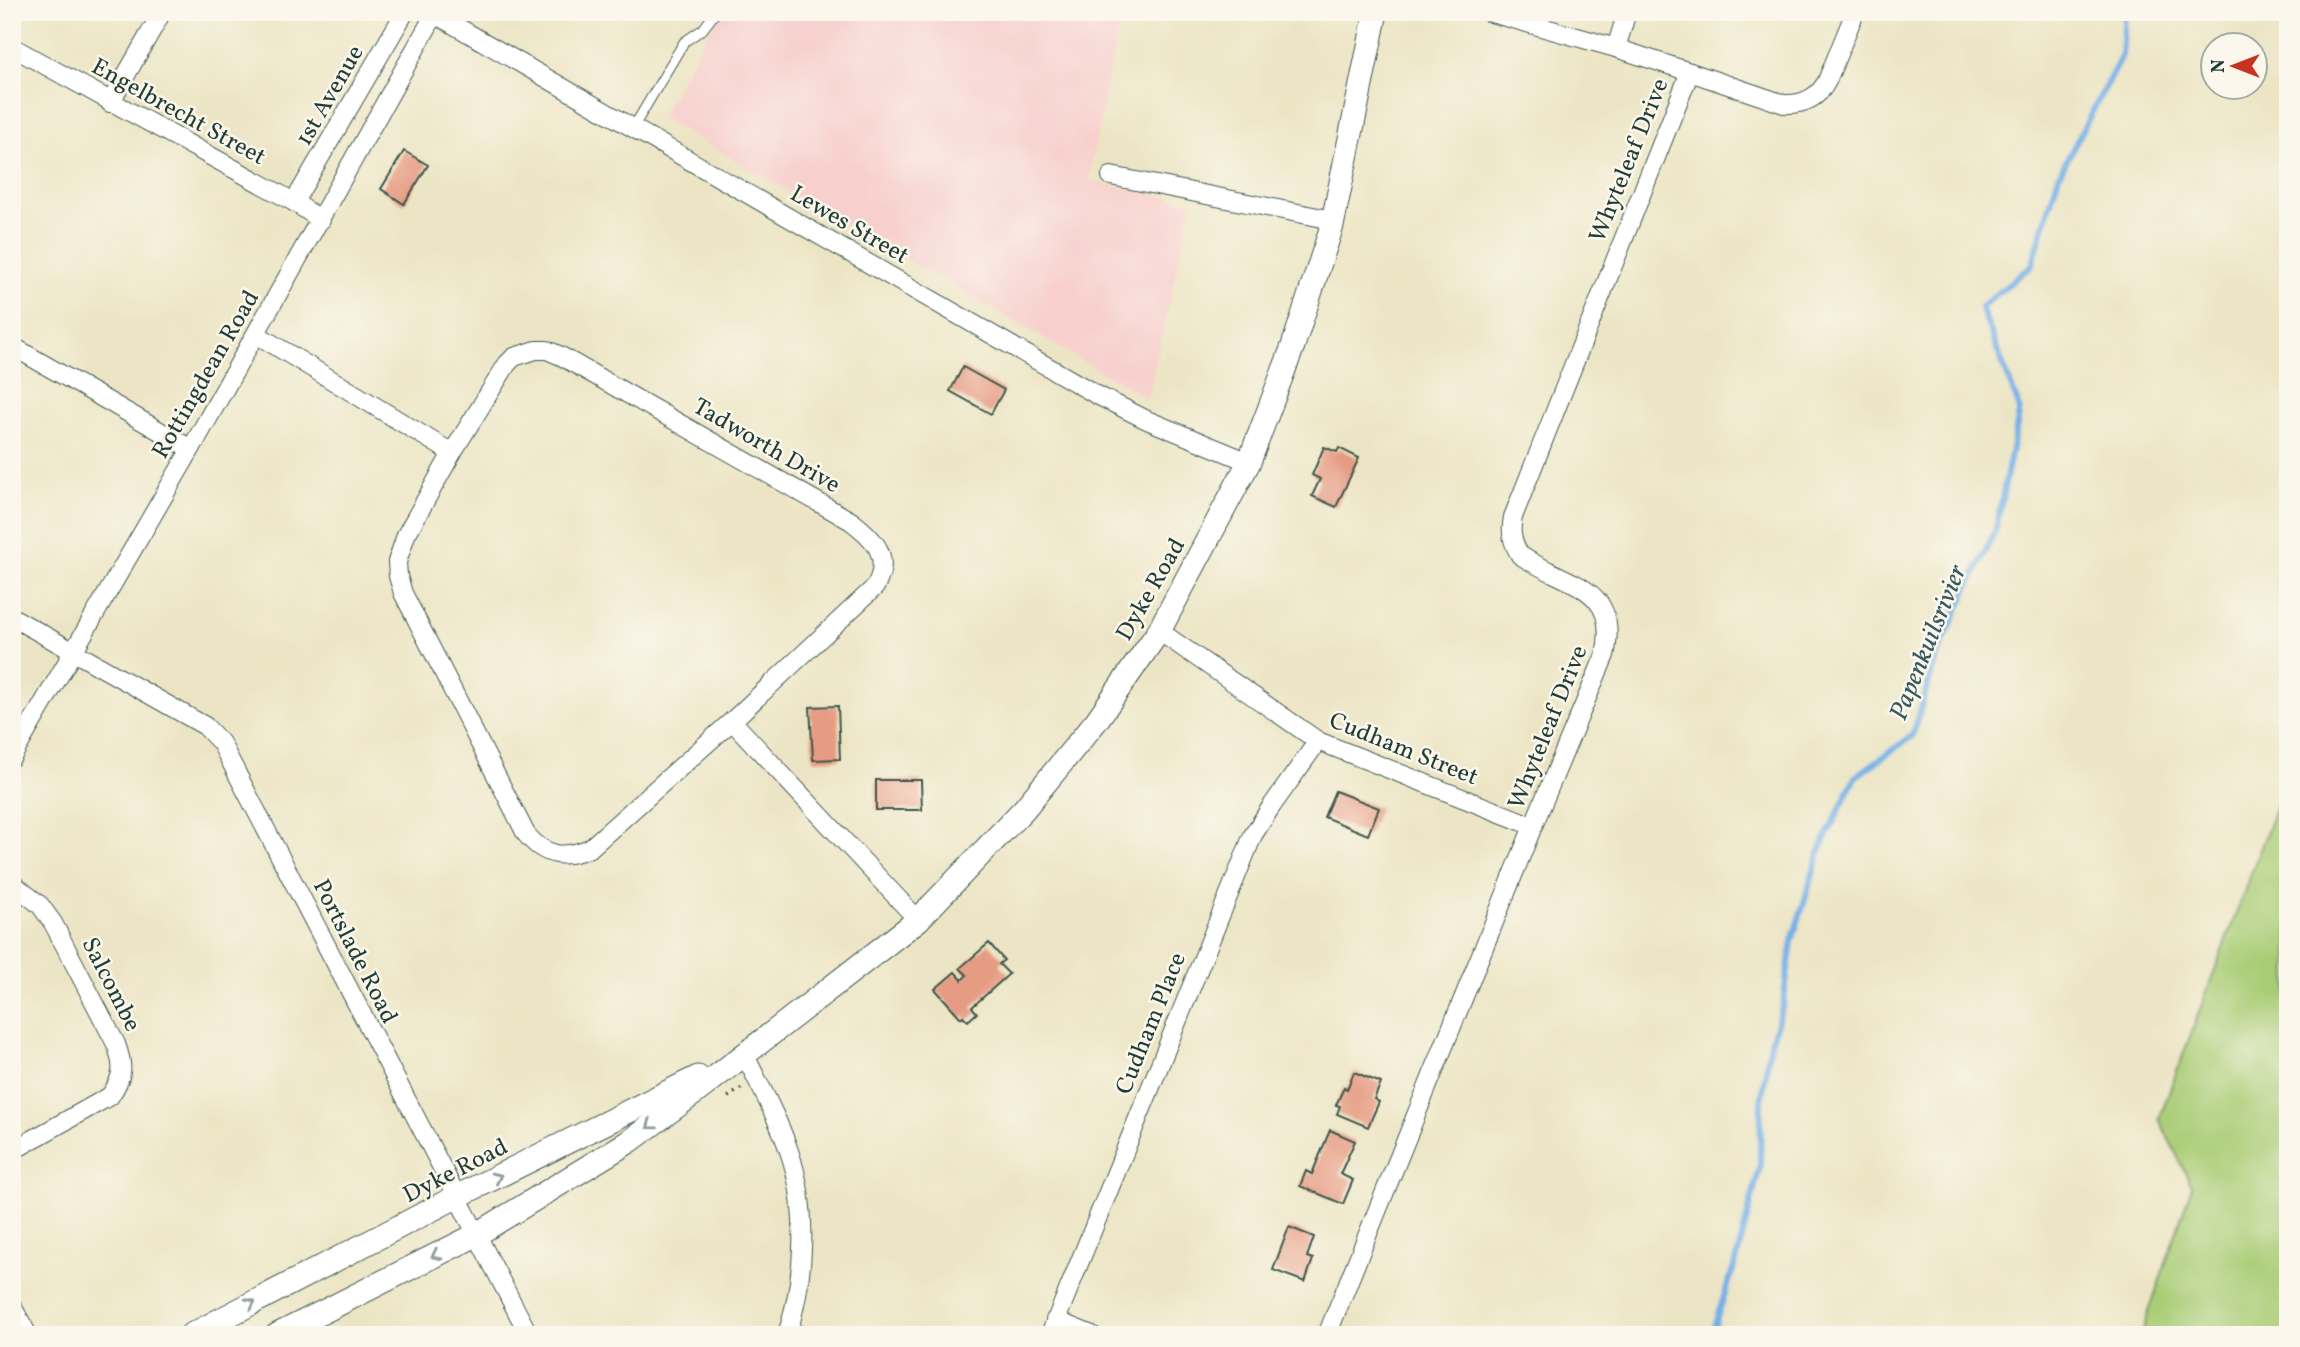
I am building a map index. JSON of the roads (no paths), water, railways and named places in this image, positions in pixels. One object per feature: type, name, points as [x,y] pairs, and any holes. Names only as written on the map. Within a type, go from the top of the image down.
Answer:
[{"type":"street","points":[[110,103],[162,12]]},
{"type":"street","name":"1st Avenue","points":[[294,202],[405,12]]},
{"type":"street","name":"Dyke Road","points":[[277,1335],[476,1236],[630,1140],[918,920],[1024,809],[1097,720],[1159,631],[1248,462],[1293,346],[1333,220],[1376,12]]},
{"type":"street","points":[[1488,12],[1690,72]]},
{"type":"street","points":[[1616,48],[1627,12]]},
{"type":"street","name":"Whyteleaf Drive","points":[[1326,1335],[1605,654],[1608,628],[1604,610],[1594,596],[1520,555],[1511,529],[1513,517],[1690,72],[1784,104],[1794,105],[1814,98],[1823,90],[1855,12]]},
{"type":"street","name":"Lewes Street","points":[[435,13],[1097,395],[1147,420],[1248,462]]},
{"type":"street","name":"Rottingdean Road","points":[[12,757],[75,653],[191,449],[435,13]]},
{"type":"street","name":"Engelbrecht Street","points":[[12,47],[294,202],[320,220]]},
{"type":"street","points":[[1111,176],[1333,220]]},
{"type":"street","points":[[256,334],[452,453]]},
{"type":"street","points":[[12,346],[191,449]]},
{"type":"street","name":"Tadworth Drive","points":[[547,350],[586,369],[851,521],[867,533],[881,555],[881,576],[875,587],[732,721],[590,848],[561,855],[546,851],[532,842],[526,834],[403,593],[397,576],[397,562],[406,535],[452,453],[507,364],[523,353],[547,350]]},
{"type":"street","name":"Portslade Road","points":[[12,617],[205,726],[221,743],[529,1335]]},
{"type":"street","name":"Cudham Street","points":[[1159,631],[1318,741],[1533,826]]},
{"type":"street","points":[[732,721],[918,920]]},
{"type":"street","name":"Cudham Place","points":[[1053,1328],[1253,835],[1318,741]]},
{"type":"street","name":"Salcombe","points":[[12,883],[40,905],[53,923],[116,1044],[122,1061],[117,1086],[110,1096],[12,1151]]},
{"type":"street","points":[[744,1053],[788,1148],[799,1197],[801,1265],[797,1298],[787,1335]]},
{"type":"street","name":"Dyke Road","points":[[191,1335],[456,1197],[618,1119],[744,1053]]},
{"type":"street","points":[[12,1306],[28,1335]]},
{"type":"street","points":[[1053,1328],[1092,1335]]},
{"type":"lane","points":[[633,128],[684,42],[704,29],[716,12]]},
{"type":"waterway","name":"Papenkuilsrivier","points":[[1711,1335],[1737,1258],[1760,1166],[1761,1103],[1770,1045],[1783,1004],[1792,941],[1821,848],[1855,777],[1912,736],[1937,655],[1996,528],[2020,409],[1981,307],[2032,265],[2059,175],[2122,55],[2125,12]]}]
